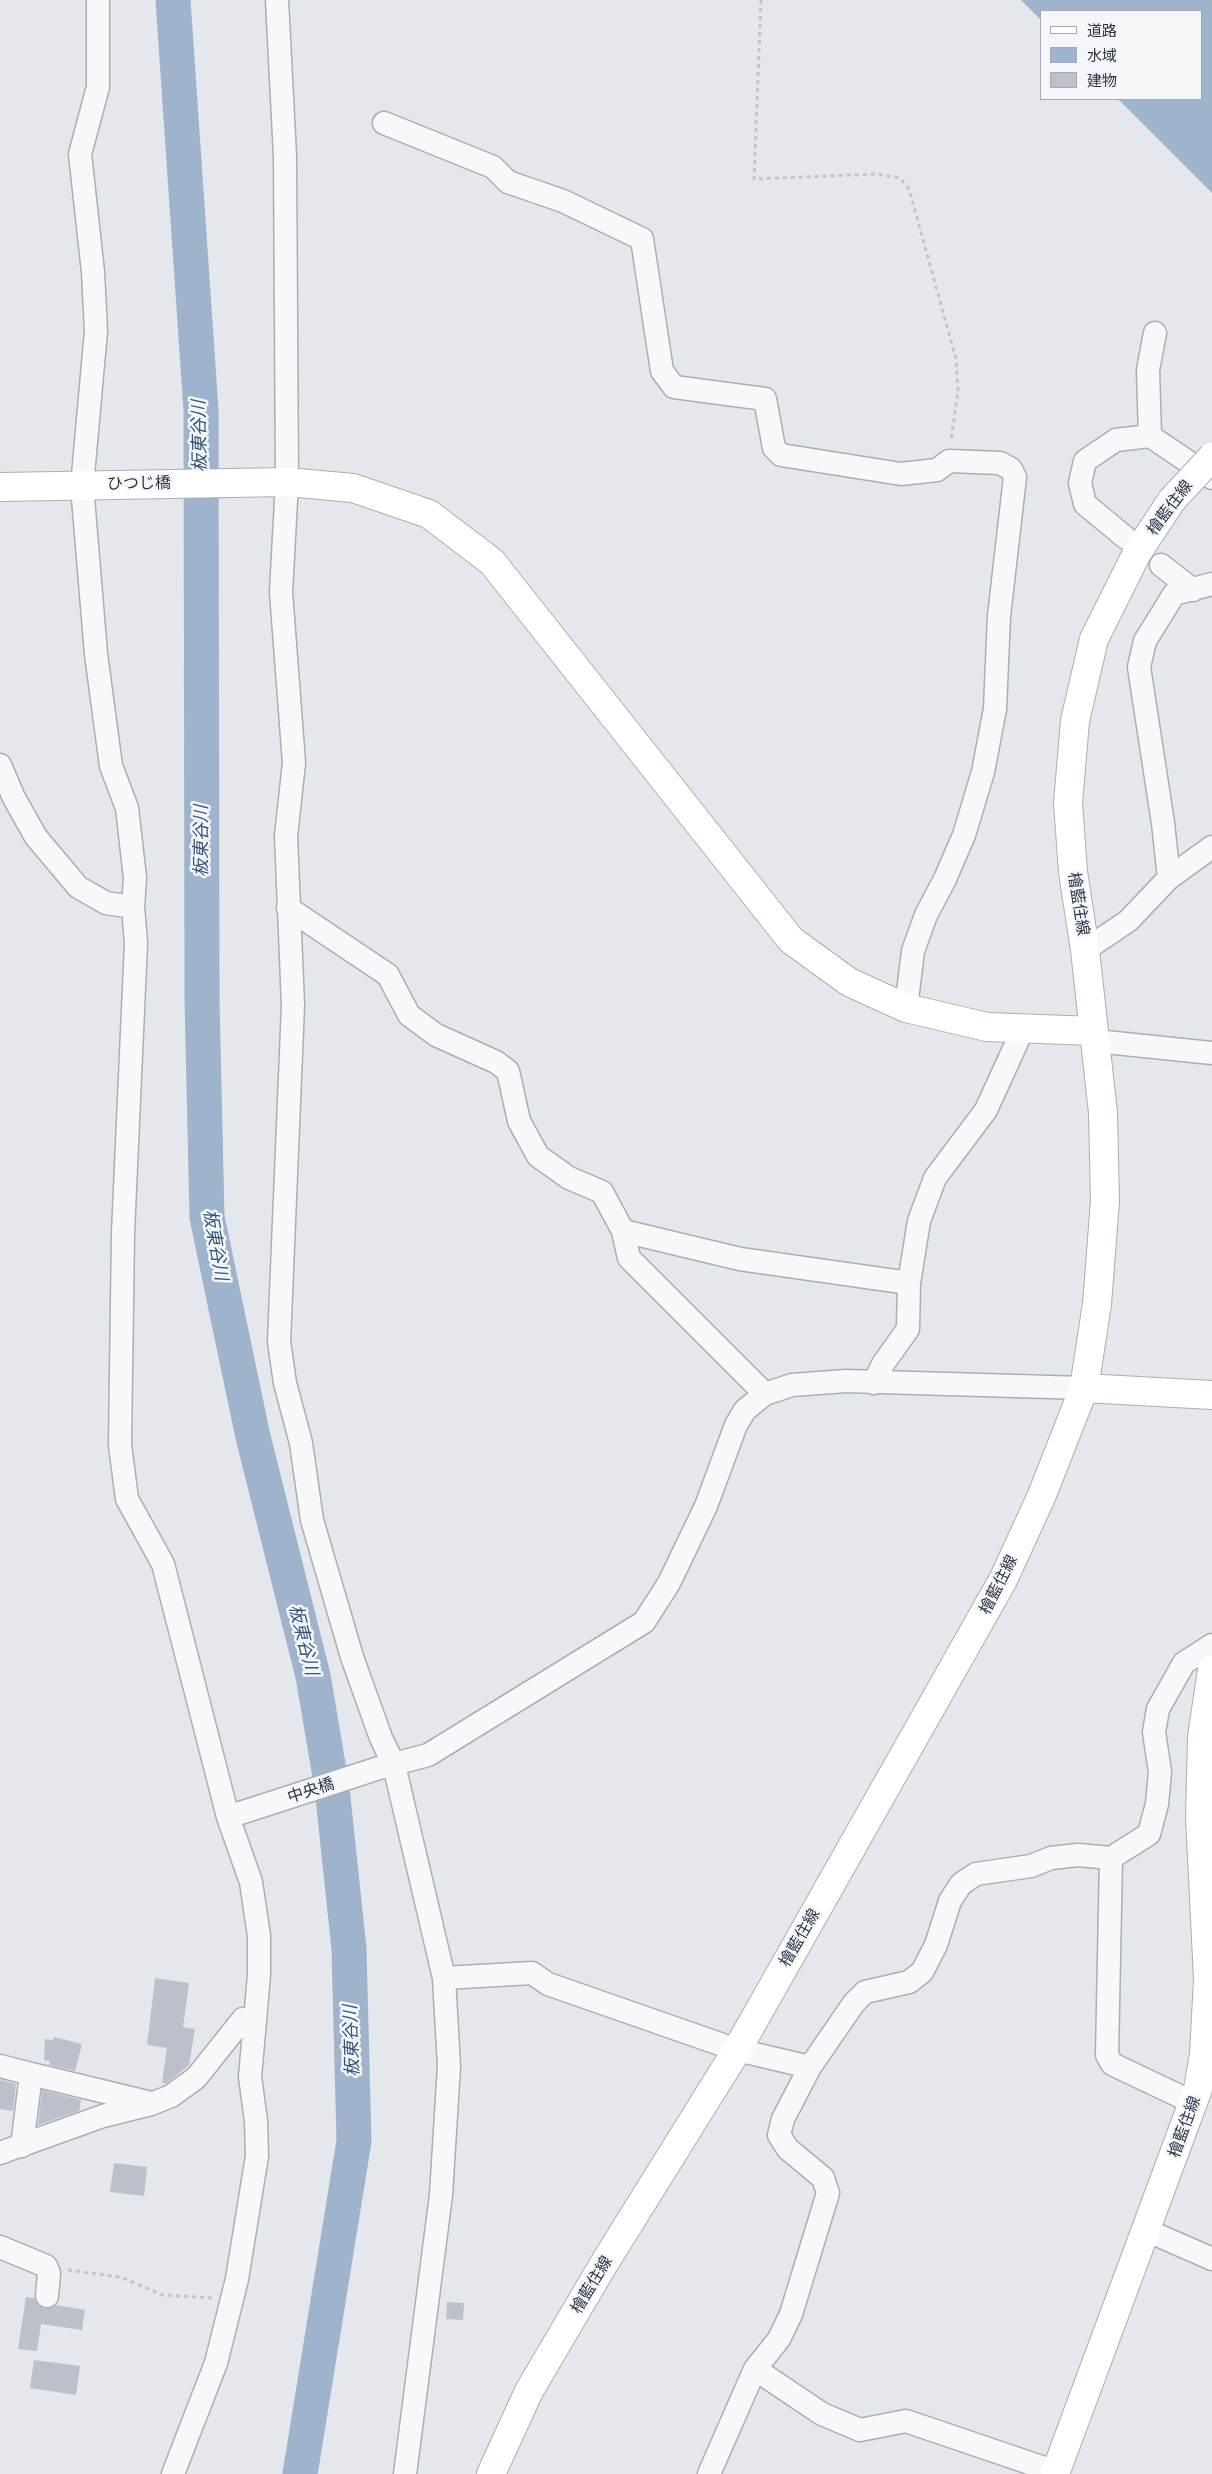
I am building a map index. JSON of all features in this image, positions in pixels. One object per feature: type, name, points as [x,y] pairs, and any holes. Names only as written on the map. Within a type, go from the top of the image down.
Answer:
[{"type":"main road","name":"檜藍住線","points":[[491,2474],[529,2391],[605,2262],[737,2050],[1003,1580],[1042,1495],[1084,1388],[1097,1304],[1105,1201],[1103,1113],[1085,950],[1073,872],[1068,803],[1075,721],[1094,639],[1137,553],[1172,500],[1212,457]]},
{"type":"main road","name":"ひつじ橋","points":[[0,487],[287,482],[353,488],[428,514],[492,562],[791,940],[848,982],[906,1008],[986,1027],[1095,1036]]},
{"type":"main road","points":[[1084,1388],[1212,1395]]},
{"type":"main road","name":"檜藍住線","points":[[1055,2473],[1194,2103],[1204,2054],[1208,1979],[1208,1885],[1200,1817],[1202,1737],[1212,1670]]},
{"type":"street","points":[[98,0],[98,88],[80,154],[93,272],[96,331],[82,486],[96,654],[111,766],[126,808],[135,878],[133,907],[136,943],[123,1233],[120,1445],[127,1499],[163,1564],[236,1815],[251,1882],[259,1936],[250,2077],[256,2121],[257,2156],[237,2279],[216,2363],[173,2474]]},
{"type":"street","points":[[277,0],[285,156],[287,482],[281,592],[294,763],[286,836],[293,1005],[279,1342],[284,1383],[301,1443],[312,1520],[352,1656],[381,1738],[387,1767],[444,1978],[449,2066],[441,2194],[404,2474]]},
{"type":"street","points":[[384,123],[493,167],[508,182],[564,201],[642,239],[662,371],[674,387],[765,399],[774,448],[780,455],[901,474],[937,470],[949,461],[1000,463],[1011,469],[1015,477],[999,616],[995,708],[983,772],[964,835],[945,879],[926,915],[913,951],[906,1008]]},
{"type":"street","points":[[1150,436],[1148,370],[1156,333]]},
{"type":"street","points":[[1126,538],[1085,504],[1080,483],[1085,461],[1116,440],[1150,436],[1212,478]]},
{"type":"street","points":[[1161,565],[1202,587]]},
{"type":"street","points":[[1170,878],[1138,667],[1145,641],[1174,594],[1202,587]]},
{"type":"street","points":[[0,765],[14,798],[36,837],[78,887],[106,903],[133,907]]},
{"type":"street","points":[[1085,950],[1128,921],[1170,878],[1212,847]]},
{"type":"street","points":[[288,908],[388,975],[410,1015],[436,1036],[496,1062],[508,1071],[519,1121],[538,1156],[569,1178],[602,1192],[623,1232],[629,1258],[765,1394],[792,1385],[846,1382],[1084,1388]]},
{"type":"street","points":[[874,1383],[882,1364],[908,1330],[909,1283],[918,1221],[934,1178],[986,1110],[1023,1029]]},
{"type":"street","points":[[1095,1036],[1212,1053]]},
{"type":"street","points":[[623,1232],[740,1259],[909,1283]]},
{"type":"street","name":"中央橋","points":[[236,1815],[428,1755],[644,1622],[669,1583],[706,1506],[736,1425],[745,1410],[765,1394]]},
{"type":"street","points":[[709,2474],[755,2369],[779,2339],[791,2314],[828,2193],[823,2178],[788,2149],[779,2135],[783,2119],[810,2066],[854,2003],[865,1992],[909,1982],[922,1972],[936,1945],[950,1901],[961,1884],[976,1874],[1032,1866],[1051,1858],[1078,1855],[1111,1858],[1149,1834],[1157,1804],[1160,1772],[1154,1732],[1158,1709],[1184,1664],[1212,1645]]},
{"type":"street","points":[[1111,1858],[1107,2055],[1112,2064],[1194,2103]]},
{"type":"street","points":[[444,1978],[532,1973],[548,1984],[737,2050],[810,2066]]},
{"type":"street","points":[[0,2153],[103,2116],[172,2096],[196,2078],[242,2019],[254,2019]]},
{"type":"street","points":[[0,2066],[153,2103]]},
{"type":"street","points":[[22,2146],[31,2074]]},
{"type":"street","points":[[1146,2230],[1212,2259]]},
{"type":"street","points":[[0,2247],[46,2266],[49,2273],[46,2296]]},
{"type":"street","points":[[755,2369],[822,2414],[860,2430],[906,2421],[1055,2473]]},
{"type":"path","points":[[760,0],[754,179],[876,174],[900,178],[909,189],[956,359],[958,391],[949,461]]},
{"type":"path","points":[[46,2266],[120,2277],[163,2295],[232,2299]]},
{"type":"water","points":[[1021,0],[1212,0],[1212,193],[1119,100],[1202,100],[1202,10],[1040,10],[1040,19]]},
{"type":"building","points":[[155,1978],[189,1983],[183,2027],[195,2029],[189,2065],[167,2083],[162,2083],[167,2048],[147,2045]]},
{"type":"building","points":[[54,2037],[82,2044],[75,2071],[49,2065],[50,2061],[44,2060],[45,2039],[53,2040]]},
{"type":"building","points":[[0,2080],[16,2084],[13,2111],[0,2109]]},
{"type":"building","points":[[42,2090],[81,2100],[79,2111],[38,2125]]},
{"type":"building","points":[[114,2163],[147,2167],[144,2196],[110,2192]]},
{"type":"building","points":[[26,2297],[34,2298],[39,2306],[45,2309],[56,2305],[85,2310],[82,2330],[41,2324],[37,2351],[18,2349]]},
{"type":"building","points":[[447,2302],[464,2303],[463,2320],[446,2319]]},
{"type":"building","points":[[34,2360],[80,2366],[76,2395],[30,2388]]},
{"type":"waterway","name":"板東谷川","points":[[173,0],[201,410],[202,999],[207,1217],[253,1437],[313,1676],[332,1788],[349,1949],[354,2141],[300,2474]]}]
